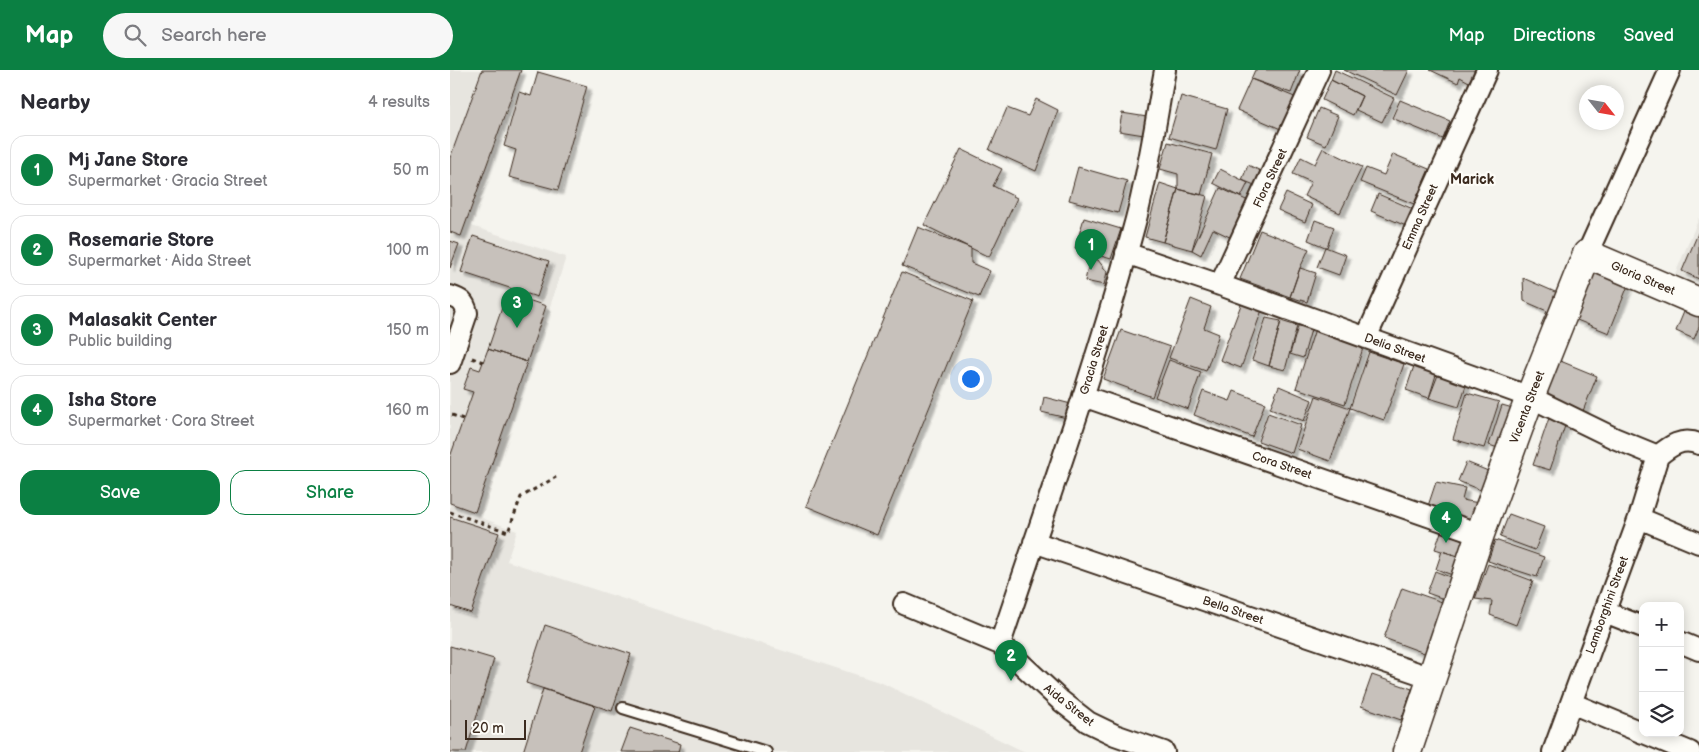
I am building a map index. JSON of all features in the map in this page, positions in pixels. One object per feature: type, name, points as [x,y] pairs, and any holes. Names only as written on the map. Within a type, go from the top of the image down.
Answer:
[{"type":"street","name":"Gracia Street","points":[[1000,644],[1083,396],[1137,217],[1165,70]]},
{"type":"street","name":"Flora Street","points":[[1220,285],[1319,70]]},
{"type":"street","name":"Emma Street","points":[[1366,338],[1487,70]]},
{"type":"street","name":"Vicenta Street","points":[[1407,752],[1480,534],[1530,397],[1587,254],[1670,70]]},
{"type":"street","name":"Delia Street","points":[[1126,253],[1530,397],[1614,438],[1658,456]]},
{"type":"street","name":"Gloria Street","points":[[1587,254],[1699,302]]},
{"type":"street","points":[[450,296],[461,300],[466,306],[467,313],[450,363]]},
{"type":"street","name":"Cora Street","points":[[1083,396],[1480,534]]},
{"type":"street","points":[[1658,456],[1673,444],[1695,442],[1699,444]]},
{"type":"street","name":"Lamborghini Street","points":[[1553,752],[1639,518],[1658,456]]},
{"type":"street","points":[[1639,518],[1699,543]]},
{"type":"street","name":"Bella Street","points":[[1034,542],[1432,678]]},
{"type":"street","name":"Aida Street","points":[[904,604],[1000,644],[1061,701],[1088,722],[1115,736],[1164,752]]},
{"type":"street","points":[[1605,612],[1639,625]]},
{"type":"street","points":[[1684,644],[1699,650]]},
{"type":"street","points":[[1571,704],[1639,731]]},
{"type":"street","points":[[1653,737],[1690,752]]},
{"type":"lane","points":[[623,708],[766,752]]},
{"type":"path","points":[[452,415],[463,419]]},
{"type":"path","points":[[452,518],[452,512],[508,532],[521,497],[556,477]]},
{"type":"shaded area","points":[[450,70],[523,70],[472,226],[566,257],[482,518],[517,531],[507,561],[882,683],[1025,752],[450,752]]},
{"type":"shaded area","points":[[1699,218],[1699,286],[1675,274]]},
{"type":"building","points":[[482,70],[521,70],[461,236],[450,232],[450,158]]},
{"type":"building","points":[[1255,70],[1300,70],[1291,93],[1251,79]]},
{"type":"building","points":[[1335,70],[1394,98],[1382,122],[1356,110],[1362,96],[1331,80]]},
{"type":"building","points":[[1344,70],[1409,70],[1397,95]]},
{"type":"building","points":[[1430,70],[1475,70],[1469,82],[1460,77],[1458,83]]},
{"type":"building","points":[[538,72],[587,86],[558,190],[509,177],[516,150],[504,146],[519,92],[531,96]]},
{"type":"building","points":[[1251,79],[1297,98],[1283,130],[1237,110]]},
{"type":"building","points":[[1331,80],[1362,96],[1353,115],[1322,100]]},
{"type":"building","points":[[1181,96],[1227,109],[1216,150],[1169,137]]},
{"type":"building","points":[[1036,99],[1058,110],[1036,171],[989,150],[1007,108],[1028,116]]},
{"type":"building","points":[[1400,100],[1450,121],[1443,139],[1392,118]]},
{"type":"building","points":[[1319,108],[1338,116],[1326,145],[1307,137]]},
{"type":"building","points":[[1122,113],[1147,117],[1144,135],[1119,131]]},
{"type":"building","points":[[1168,142],[1212,154],[1201,195],[1178,189],[1178,174],[1160,169]]},
{"type":"building","points":[[1323,148],[1362,167],[1340,213],[1304,196],[1311,182],[1293,174],[1301,157],[1315,164]]},
{"type":"building","points":[[961,149],[1002,169],[993,186],[1017,198],[989,257],[924,225]]},
{"type":"building","points":[[1393,154],[1429,169],[1414,204],[1360,182],[1366,168],[1384,175]]},
{"type":"building","points":[[1248,165],[1263,172],[1257,186],[1242,180]]},
{"type":"building","points":[[1078,167],[1127,181],[1118,213],[1069,200]]},
{"type":"building","points":[[1220,169],[1248,183],[1241,197],[1213,183]]},
{"type":"building","points":[[1160,183],[1178,189],[1163,242],[1145,237]]},
{"type":"building","points":[[1220,188],[1255,204],[1238,241],[1213,229],[1201,255],[1192,250]]},
{"type":"building","points":[[1178,189],[1207,196],[1192,250],[1163,242]]},
{"type":"building","points":[[1286,193],[1312,205],[1305,222],[1278,210]]},
{"type":"building","points":[[1378,194],[1413,209],[1406,226],[1371,211]]},
{"type":"building","points":[[1084,218],[1121,229],[1111,259],[1075,248]]},
{"type":"building","points":[[1315,220],[1334,227],[1327,247],[1308,240]]},
{"type":"building","points":[[918,227],[971,248],[971,263],[990,271],[979,297],[902,266]]},
{"type":"building","points":[[1260,230],[1309,249],[1290,297],[1240,279]]},
{"type":"building","points":[[1699,231],[1699,279],[1682,271]]},
{"type":"building","points":[[473,236],[549,261],[537,297],[461,272]]},
{"type":"building","points":[[450,241],[459,244],[450,268]]},
{"type":"building","points":[[1325,247],[1346,255],[1339,275],[1317,267]]},
{"type":"building","points":[[1090,258],[1098,260],[1107,272],[1104,285],[1085,281]]},
{"type":"building","points":[[1300,268],[1316,273],[1307,302],[1290,297]]},
{"type":"building","points":[[1592,268],[1629,283],[1609,333],[1572,318]]},
{"type":"building","points":[[902,272],[973,301],[877,535],[806,506]]},
{"type":"building","points":[[1523,278],[1562,295],[1548,326],[1541,325],[1547,311],[1524,301]]},
{"type":"building","points":[[507,293],[546,306],[527,362],[488,349]]},
{"type":"building","points":[[1191,299],[1211,307],[1204,328],[1219,334],[1206,371],[1169,358]]},
{"type":"building","points":[[1242,302],[1262,310],[1241,368],[1220,360]]},
{"type":"building","points":[[1686,307],[1699,313],[1699,327],[1694,339],[1676,331]]},
{"type":"building","points":[[1266,318],[1281,321],[1269,366],[1252,360]]},
{"type":"building","points":[[1281,321],[1297,326],[1285,370],[1269,366]]},
{"type":"building","points":[[1299,323],[1312,326],[1303,358],[1290,354]]},
{"type":"building","points":[[1315,329],[1364,345],[1345,404],[1296,388]]},
{"type":"building","points":[[1121,330],[1170,347],[1152,397],[1103,379]]},
{"type":"building","points":[[488,349],[527,362],[475,512],[450,503],[450,457],[473,392],[463,389],[471,367],[480,370]]},
{"type":"building","points":[[1369,352],[1404,364],[1384,420],[1350,408]]},
{"type":"building","points":[[1169,360],[1201,372],[1188,409],[1155,397]]},
{"type":"building","points":[[1558,360],[1597,376],[1583,411],[1543,395]]},
{"type":"building","points":[[1414,366],[1438,375],[1429,398],[1406,390]]},
{"type":"building","points":[[1438,368],[1468,379],[1459,407],[1429,398]]},
{"type":"building","points":[[1279,386],[1312,400],[1304,421],[1270,408]]},
{"type":"building","points":[[1203,391],[1230,401],[1234,391],[1265,403],[1252,437],[1194,415]]},
{"type":"building","points":[[1467,393],[1499,402],[1484,448],[1453,439]]},
{"type":"building","points":[[1316,396],[1350,408],[1330,461],[1297,449]]},
{"type":"building","points":[[1044,397],[1071,404],[1067,418],[1041,412]]},
{"type":"building","points":[[1502,405],[1520,410],[1507,451],[1489,445]]},
{"type":"building","points":[[1268,413],[1301,425],[1292,453],[1258,441]]},
{"type":"building","points":[[1550,415],[1567,420],[1550,470],[1533,465]]},
{"type":"building","points":[[1466,462],[1498,475],[1490,494],[1458,481]]},
{"type":"building","points":[[1436,482],[1465,488],[1462,500],[1485,504],[1480,522],[1428,506]]},
{"type":"building","points":[[1509,514],[1544,527],[1535,550],[1500,537]]},
{"type":"building","points":[[450,517],[499,533],[471,613],[450,606]]},
{"type":"building","points":[[1441,532],[1467,541],[1461,557],[1435,549]]},
{"type":"building","points":[[1495,540],[1544,557],[1537,577],[1488,561]]},
{"type":"building","points":[[1442,551],[1461,557],[1455,576],[1436,569]]},
{"type":"building","points":[[1488,564],[1533,581],[1516,625],[1490,615],[1492,601],[1475,599]]},
{"type":"building","points":[[1435,571],[1455,579],[1447,600],[1427,593]]},
{"type":"building","points":[[1402,588],[1445,603],[1427,654],[1384,638]]},
{"type":"building","points":[[545,625],[631,654],[612,711],[526,683]]},
{"type":"building","points":[[450,646],[494,659],[466,752],[450,752]]},
{"type":"building","points":[[1372,675],[1412,689],[1401,720],[1361,706]]},
{"type":"building","points":[[543,689],[595,706],[579,752],[523,752]]},
{"type":"building","points":[[630,728],[680,744],[678,752],[621,752]]},
{"type":"place","name":"Mj Jane Store","points":[[1091,270]]},
{"type":"place","name":"Malasakit Center","points":[[517,328]]},
{"type":"place","name":"Isha Store","points":[[1446,543]]},
{"type":"place","name":"Rosemarie Store","points":[[1011,681]]},
{"type":"district","name":"Marick","points":[[1472,179]]}]
